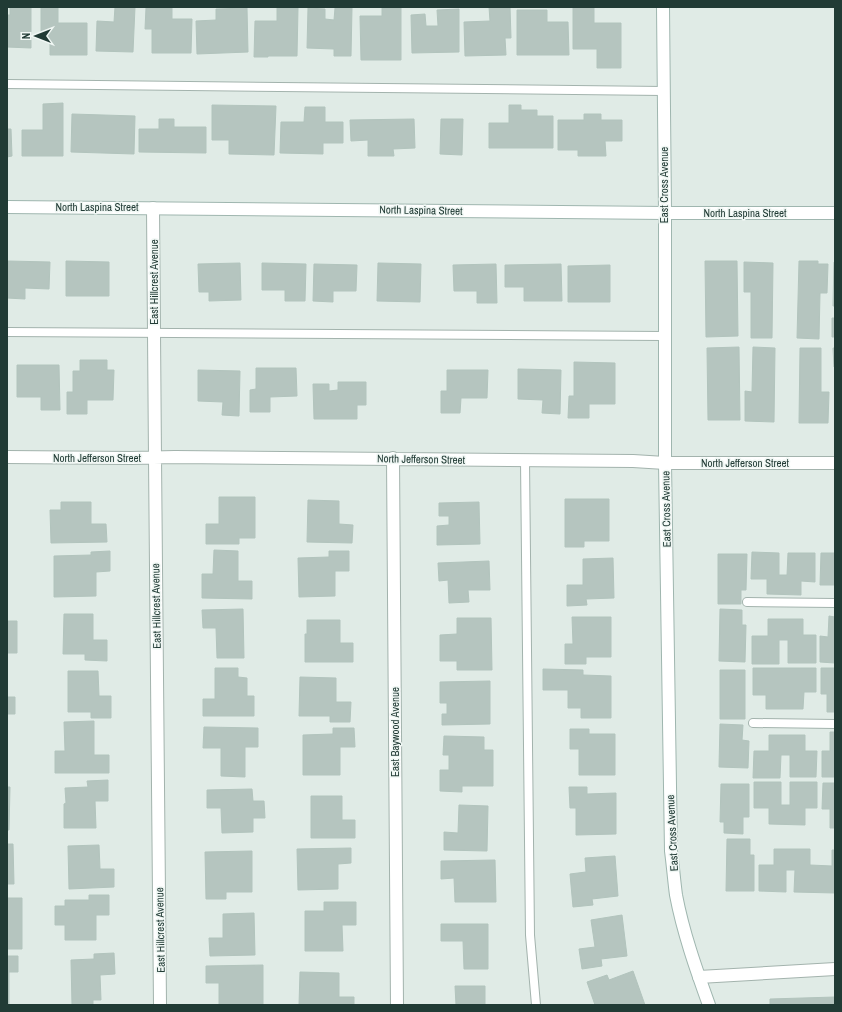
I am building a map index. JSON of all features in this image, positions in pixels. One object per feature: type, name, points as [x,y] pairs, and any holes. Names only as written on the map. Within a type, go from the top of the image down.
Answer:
[{"type":"street","name":"East Cross Avenue","points":[[662,7],[665,212],[665,463],[671,852],[676,895],[686,936],[709,1005]]},
{"type":"street","name":"North Laspina Street","points":[[7,207],[835,213]]},
{"type":"street","name":"East Hillcrest Avenue","points":[[153,208],[160,1005]]},
{"type":"street","name":"North Jefferson Street","points":[[7,457],[393,458],[633,461],[665,463],[835,463]]},
{"type":"street","name":"East Baywood Avenue","points":[[393,458],[397,1005]]},
{"type":"street","points":[[699,977],[835,969]]},
{"type":"lane","points":[[7,84],[664,90]]},
{"type":"lane","points":[[7,332],[664,336]]},
{"type":"lane","points":[[525,460],[530,935],[536,1005]]},
{"type":"lane","points":[[747,602],[835,603]]},
{"type":"lane","points":[[753,723],[835,724]]},
{"type":"building","points":[[10,7],[31,7],[31,48],[7,47],[7,15],[10,15]]},
{"type":"building","points":[[41,7],[58,7],[58,23],[87,23],[87,55],[50,55],[50,39],[41,39]]},
{"type":"building","points":[[115,7],[135,7],[133,52],[96,51],[97,21],[114,22]]},
{"type":"building","points":[[489,7],[510,7],[511,38],[505,38],[506,55],[465,56],[464,22],[490,21]]},
{"type":"building","points":[[573,7],[594,7],[594,23],[621,23],[621,68],[597,68],[597,49],[573,49]]},
{"type":"building","points":[[146,8],[172,8],[172,19],[192,19],[191,53],[152,53],[152,29],[145,29]]},
{"type":"building","points":[[247,8],[248,52],[197,54],[196,21],[216,20],[216,9]]},
{"type":"building","points":[[277,8],[298,8],[297,56],[254,57],[255,21],[277,21]]},
{"type":"building","points":[[308,8],[325,9],[325,19],[334,20],[335,8],[352,8],[351,56],[334,56],[334,49],[307,48]]},
{"type":"building","points":[[382,8],[401,8],[401,60],[361,60],[360,16],[382,16]]},
{"type":"building","points":[[459,9],[459,52],[412,53],[411,15],[425,14],[426,26],[438,26],[437,10]]},
{"type":"building","points":[[517,10],[547,10],[547,22],[568,22],[569,55],[517,55]]},
{"type":"building","points":[[63,103],[63,156],[22,156],[22,130],[43,130],[43,104]]},
{"type":"building","points":[[212,105],[276,106],[274,155],[229,154],[229,140],[212,140]]},
{"type":"building","points":[[509,105],[521,105],[521,110],[537,110],[537,116],[553,116],[553,148],[489,148],[489,123],[509,123]]},
{"type":"building","points":[[305,107],[325,107],[325,122],[343,122],[343,143],[323,143],[323,154],[280,153],[281,122],[304,122]]},
{"type":"building","points":[[72,114],[135,116],[134,154],[71,152]]},
{"type":"building","points":[[584,114],[601,114],[601,120],[622,120],[622,141],[605,141],[606,156],[578,156],[578,150],[558,150],[558,120],[584,120]]},
{"type":"building","points":[[159,119],[174,119],[174,127],[206,127],[206,153],[139,152],[139,129],[159,129]]},
{"type":"building","points":[[414,119],[415,148],[393,149],[394,156],[368,156],[368,140],[351,141],[350,120]]},
{"type":"building","points":[[441,119],[463,119],[462,155],[440,154]]},
{"type":"building","points":[[7,129],[11,129],[12,156],[7,157]]},
{"type":"building","points":[[8,261],[50,262],[49,289],[25,288],[25,299],[7,298]]},
{"type":"building","points":[[66,261],[109,262],[109,296],[66,296]]},
{"type":"building","points":[[705,261],[737,261],[738,336],[706,337]]},
{"type":"building","points":[[799,261],[818,261],[818,264],[828,264],[827,293],[820,293],[819,339],[797,338]]},
{"type":"building","points":[[744,262],[773,263],[772,338],[751,338],[751,292],[744,292]]},
{"type":"building","points":[[834,262],[835,306],[833,306]]},
{"type":"building","points":[[240,263],[241,300],[209,301],[209,292],[199,292],[198,264]]},
{"type":"building","points":[[262,263],[306,264],[305,301],[285,301],[285,290],[262,290]]},
{"type":"building","points":[[378,263],[421,264],[420,302],[377,301]]},
{"type":"building","points":[[314,264],[357,265],[356,291],[333,291],[333,302],[313,301]]},
{"type":"building","points":[[496,264],[497,303],[477,303],[477,291],[454,291],[453,265]]},
{"type":"building","points":[[561,264],[562,301],[524,301],[524,287],[505,287],[505,265]]},
{"type":"building","points":[[610,265],[610,302],[568,302],[568,266]]},
{"type":"building","points":[[832,318],[835,318],[835,337],[832,337]]},
{"type":"building","points":[[739,347],[740,420],[708,420],[707,348]]},
{"type":"building","points":[[753,347],[775,348],[774,422],[745,421],[745,391],[752,392]]},
{"type":"building","points":[[800,348],[821,348],[821,392],[829,392],[828,423],[799,423]]},
{"type":"building","points":[[833,348],[835,348],[835,367],[834,367]]},
{"type":"building","points":[[80,360],[107,360],[107,370],[114,370],[113,400],[87,400],[87,414],[67,414],[67,392],[73,392],[73,371],[80,371]]},
{"type":"building","points":[[574,362],[615,363],[615,404],[589,404],[589,418],[568,418],[569,396],[574,396]]},
{"type":"building","points":[[17,365],[59,365],[60,410],[41,410],[41,397],[17,397]]},
{"type":"building","points":[[256,368],[296,368],[297,396],[270,397],[270,412],[250,412],[250,390],[256,389]]},
{"type":"building","points":[[518,369],[561,370],[560,414],[542,413],[543,400],[518,399]]},
{"type":"building","points":[[198,370],[240,371],[239,416],[222,415],[223,402],[198,401]]},
{"type":"building","points":[[447,370],[488,370],[487,398],[461,398],[460,413],[441,413],[441,391],[447,391]]},
{"type":"building","points":[[338,382],[366,382],[366,405],[357,405],[357,419],[314,419],[313,384],[329,384],[329,391],[338,390]]},
{"type":"building","points":[[219,497],[255,497],[255,538],[239,538],[239,544],[206,544],[206,524],[219,524]]},
{"type":"building","points":[[565,499],[609,499],[609,541],[584,541],[584,547],[565,547]]},
{"type":"building","points":[[308,500],[339,501],[339,524],[353,525],[352,543],[307,542]]},
{"type":"building","points":[[61,502],[91,502],[91,524],[106,524],[107,542],[51,543],[50,510],[61,510]]},
{"type":"building","points":[[479,502],[480,544],[437,545],[437,526],[449,525],[449,516],[439,516],[439,503]]},
{"type":"building","points":[[214,550],[238,551],[238,581],[252,581],[252,599],[202,598],[202,574],[213,574]]},
{"type":"building","points":[[110,551],[110,571],[96,572],[96,596],[54,597],[54,556],[91,555],[91,552]]},
{"type":"building","points":[[329,551],[349,551],[349,571],[335,571],[335,596],[299,597],[298,558],[329,557]]},
{"type":"building","points":[[752,552],[779,553],[779,575],[787,575],[788,553],[815,553],[815,582],[801,581],[801,595],[767,594],[767,579],[751,579]]},
{"type":"building","points":[[821,553],[835,553],[835,585],[820,585]]},
{"type":"building","points":[[718,554],[747,554],[746,590],[741,590],[741,604],[718,604]]},
{"type":"building","points":[[613,558],[614,598],[586,599],[587,605],[567,606],[567,585],[583,585],[583,559]]},
{"type":"building","points":[[489,561],[490,590],[468,590],[469,602],[449,603],[448,580],[439,581],[438,563]]},
{"type":"building","points":[[243,609],[244,658],[217,658],[216,628],[203,628],[202,610]]},
{"type":"building","points":[[720,609],[742,610],[742,625],[746,625],[745,662],[719,661]]},
{"type":"building","points":[[64,614],[93,614],[93,640],[107,640],[107,661],[85,660],[85,654],[63,654]]},
{"type":"building","points":[[829,616],[835,617],[835,663],[820,662],[820,636],[828,637]]},
{"type":"building","points":[[572,617],[611,617],[611,657],[586,657],[586,664],[565,664],[565,644],[573,644]]},
{"type":"building","points":[[457,618],[491,618],[492,670],[457,670],[457,661],[440,661],[440,635],[457,634]]},
{"type":"building","points":[[768,619],[803,619],[803,635],[816,635],[816,663],[788,663],[788,640],[779,640],[779,664],[752,664],[752,636],[768,636]]},
{"type":"building","points":[[307,620],[340,620],[340,643],[353,643],[353,662],[305,662],[305,634],[307,634]]},
{"type":"building","points":[[7,621],[17,621],[17,653],[7,653]]},
{"type":"building","points":[[215,668],[238,668],[238,677],[247,678],[247,696],[254,696],[254,716],[203,716],[203,699],[215,699]]},
{"type":"building","points":[[753,668],[816,668],[816,692],[804,692],[803,709],[766,709],[766,695],[753,695]]},
{"type":"building","points":[[821,668],[835,668],[835,712],[827,712],[827,694],[821,694]]},
{"type":"building","points":[[543,669],[583,670],[583,675],[611,676],[611,718],[581,718],[581,708],[568,708],[568,690],[543,690]]},
{"type":"building","points":[[720,670],[745,670],[745,719],[720,719]]},
{"type":"building","points":[[68,671],[98,671],[99,696],[111,696],[111,718],[91,718],[91,712],[68,712]]},
{"type":"building","points":[[300,677],[336,678],[336,702],[351,702],[350,722],[330,722],[330,716],[299,716]]},
{"type":"building","points":[[490,681],[490,724],[442,725],[442,714],[447,714],[447,703],[440,703],[440,682]]},
{"type":"building","points":[[7,697],[15,697],[15,714],[7,714]]},
{"type":"building","points":[[94,721],[94,755],[109,755],[109,773],[55,773],[55,751],[65,751],[64,722]]},
{"type":"building","points":[[720,724],[743,725],[742,740],[749,741],[748,768],[719,767]]},
{"type":"building","points":[[204,727],[258,728],[258,747],[245,747],[245,777],[221,776],[221,748],[203,748]]},
{"type":"building","points":[[333,728],[354,728],[355,747],[340,747],[340,775],[303,775],[303,735],[333,734]]},
{"type":"building","points":[[570,729],[589,729],[589,734],[615,734],[615,775],[579,775],[579,749],[570,749]]},
{"type":"building","points":[[830,732],[835,732],[835,777],[822,777],[822,751],[830,751]]},
{"type":"building","points":[[769,735],[805,735],[805,751],[817,751],[816,777],[790,777],[790,755],[781,755],[780,778],[753,778],[754,751],[769,751]]},
{"type":"building","points":[[444,736],[484,737],[484,750],[493,750],[493,786],[462,786],[462,792],[440,791],[440,770],[449,770],[449,755],[443,755]]},
{"type":"building","points":[[108,780],[108,801],[95,801],[96,828],[64,828],[64,804],[66,803],[65,788],[88,787],[87,781]]},
{"type":"building","points":[[754,782],[781,782],[781,805],[790,805],[790,782],[817,782],[817,808],[805,808],[805,825],[769,824],[769,808],[754,808]]},
{"type":"building","points":[[823,783],[835,783],[835,828],[830,828],[830,809],[822,809]]},
{"type":"building","points":[[721,784],[749,784],[749,817],[743,817],[743,834],[724,833],[724,822],[720,822]]},
{"type":"building","points":[[7,787],[10,787],[9,830],[7,830]]},
{"type":"building","points":[[569,787],[587,787],[587,794],[616,793],[616,834],[576,835],[576,808],[570,808]]},
{"type":"building","points":[[252,789],[253,801],[264,801],[265,818],[253,818],[253,832],[222,833],[221,808],[207,808],[207,790]]},
{"type":"building","points":[[311,796],[342,796],[342,820],[355,820],[355,838],[311,838]]},
{"type":"building","points":[[459,805],[488,806],[487,851],[444,850],[444,832],[458,833]]},
{"type":"building","points":[[727,839],[750,839],[750,855],[754,855],[754,891],[726,891]]},
{"type":"building","points":[[7,844],[13,844],[14,884],[7,884]]},
{"type":"building","points":[[99,845],[100,869],[114,869],[114,887],[69,889],[68,846]]},
{"type":"building","points":[[351,848],[351,863],[338,864],[338,889],[298,890],[297,849]]},
{"type":"building","points":[[774,849],[810,849],[810,865],[832,866],[832,850],[835,850],[835,893],[794,892],[795,870],[786,870],[786,892],[759,891],[759,865],[774,865]]},
{"type":"building","points":[[252,851],[252,892],[226,892],[226,899],[206,899],[205,852]]},
{"type":"building","points":[[615,856],[618,896],[592,899],[593,905],[573,907],[570,874],[586,872],[585,858]]},
{"type":"building","points":[[495,860],[496,902],[455,902],[454,878],[441,879],[441,861]]},
{"type":"building","points":[[89,895],[109,895],[109,915],[96,915],[96,940],[65,940],[65,925],[55,925],[55,906],[65,906],[65,900],[89,900]]},
{"type":"building","points":[[7,898],[22,898],[22,949],[7,949]]},
{"type":"building","points":[[324,902],[356,902],[356,925],[342,925],[343,951],[305,951],[305,911],[324,911]]},
{"type":"building","points":[[254,913],[255,955],[210,956],[209,938],[223,938],[223,914]]},
{"type":"building","points":[[622,915],[627,956],[601,959],[602,966],[582,969],[579,949],[595,947],[591,920]]},
{"type":"building","points":[[441,924],[488,924],[488,969],[464,969],[463,941],[441,941]]},
{"type":"building","points":[[114,953],[115,974],[100,975],[101,1000],[93,1000],[93,1005],[72,1005],[71,960],[94,959],[94,954]]},
{"type":"building","points":[[7,956],[18,956],[18,972],[9,972],[9,1005],[7,1005]]},
{"type":"building","points":[[263,965],[263,1005],[219,1005],[219,983],[206,983],[206,966]]},
{"type":"building","points":[[633,971],[645,1005],[595,1005],[587,982],[607,975],[609,980]]},
{"type":"building","points":[[300,972],[339,973],[339,997],[354,997],[354,1005],[299,1005]]},
{"type":"building","points":[[455,986],[485,986],[485,1005],[456,1005]]},
{"type":"building","points":[[835,997],[835,1005],[770,1005],[770,999]]}]
